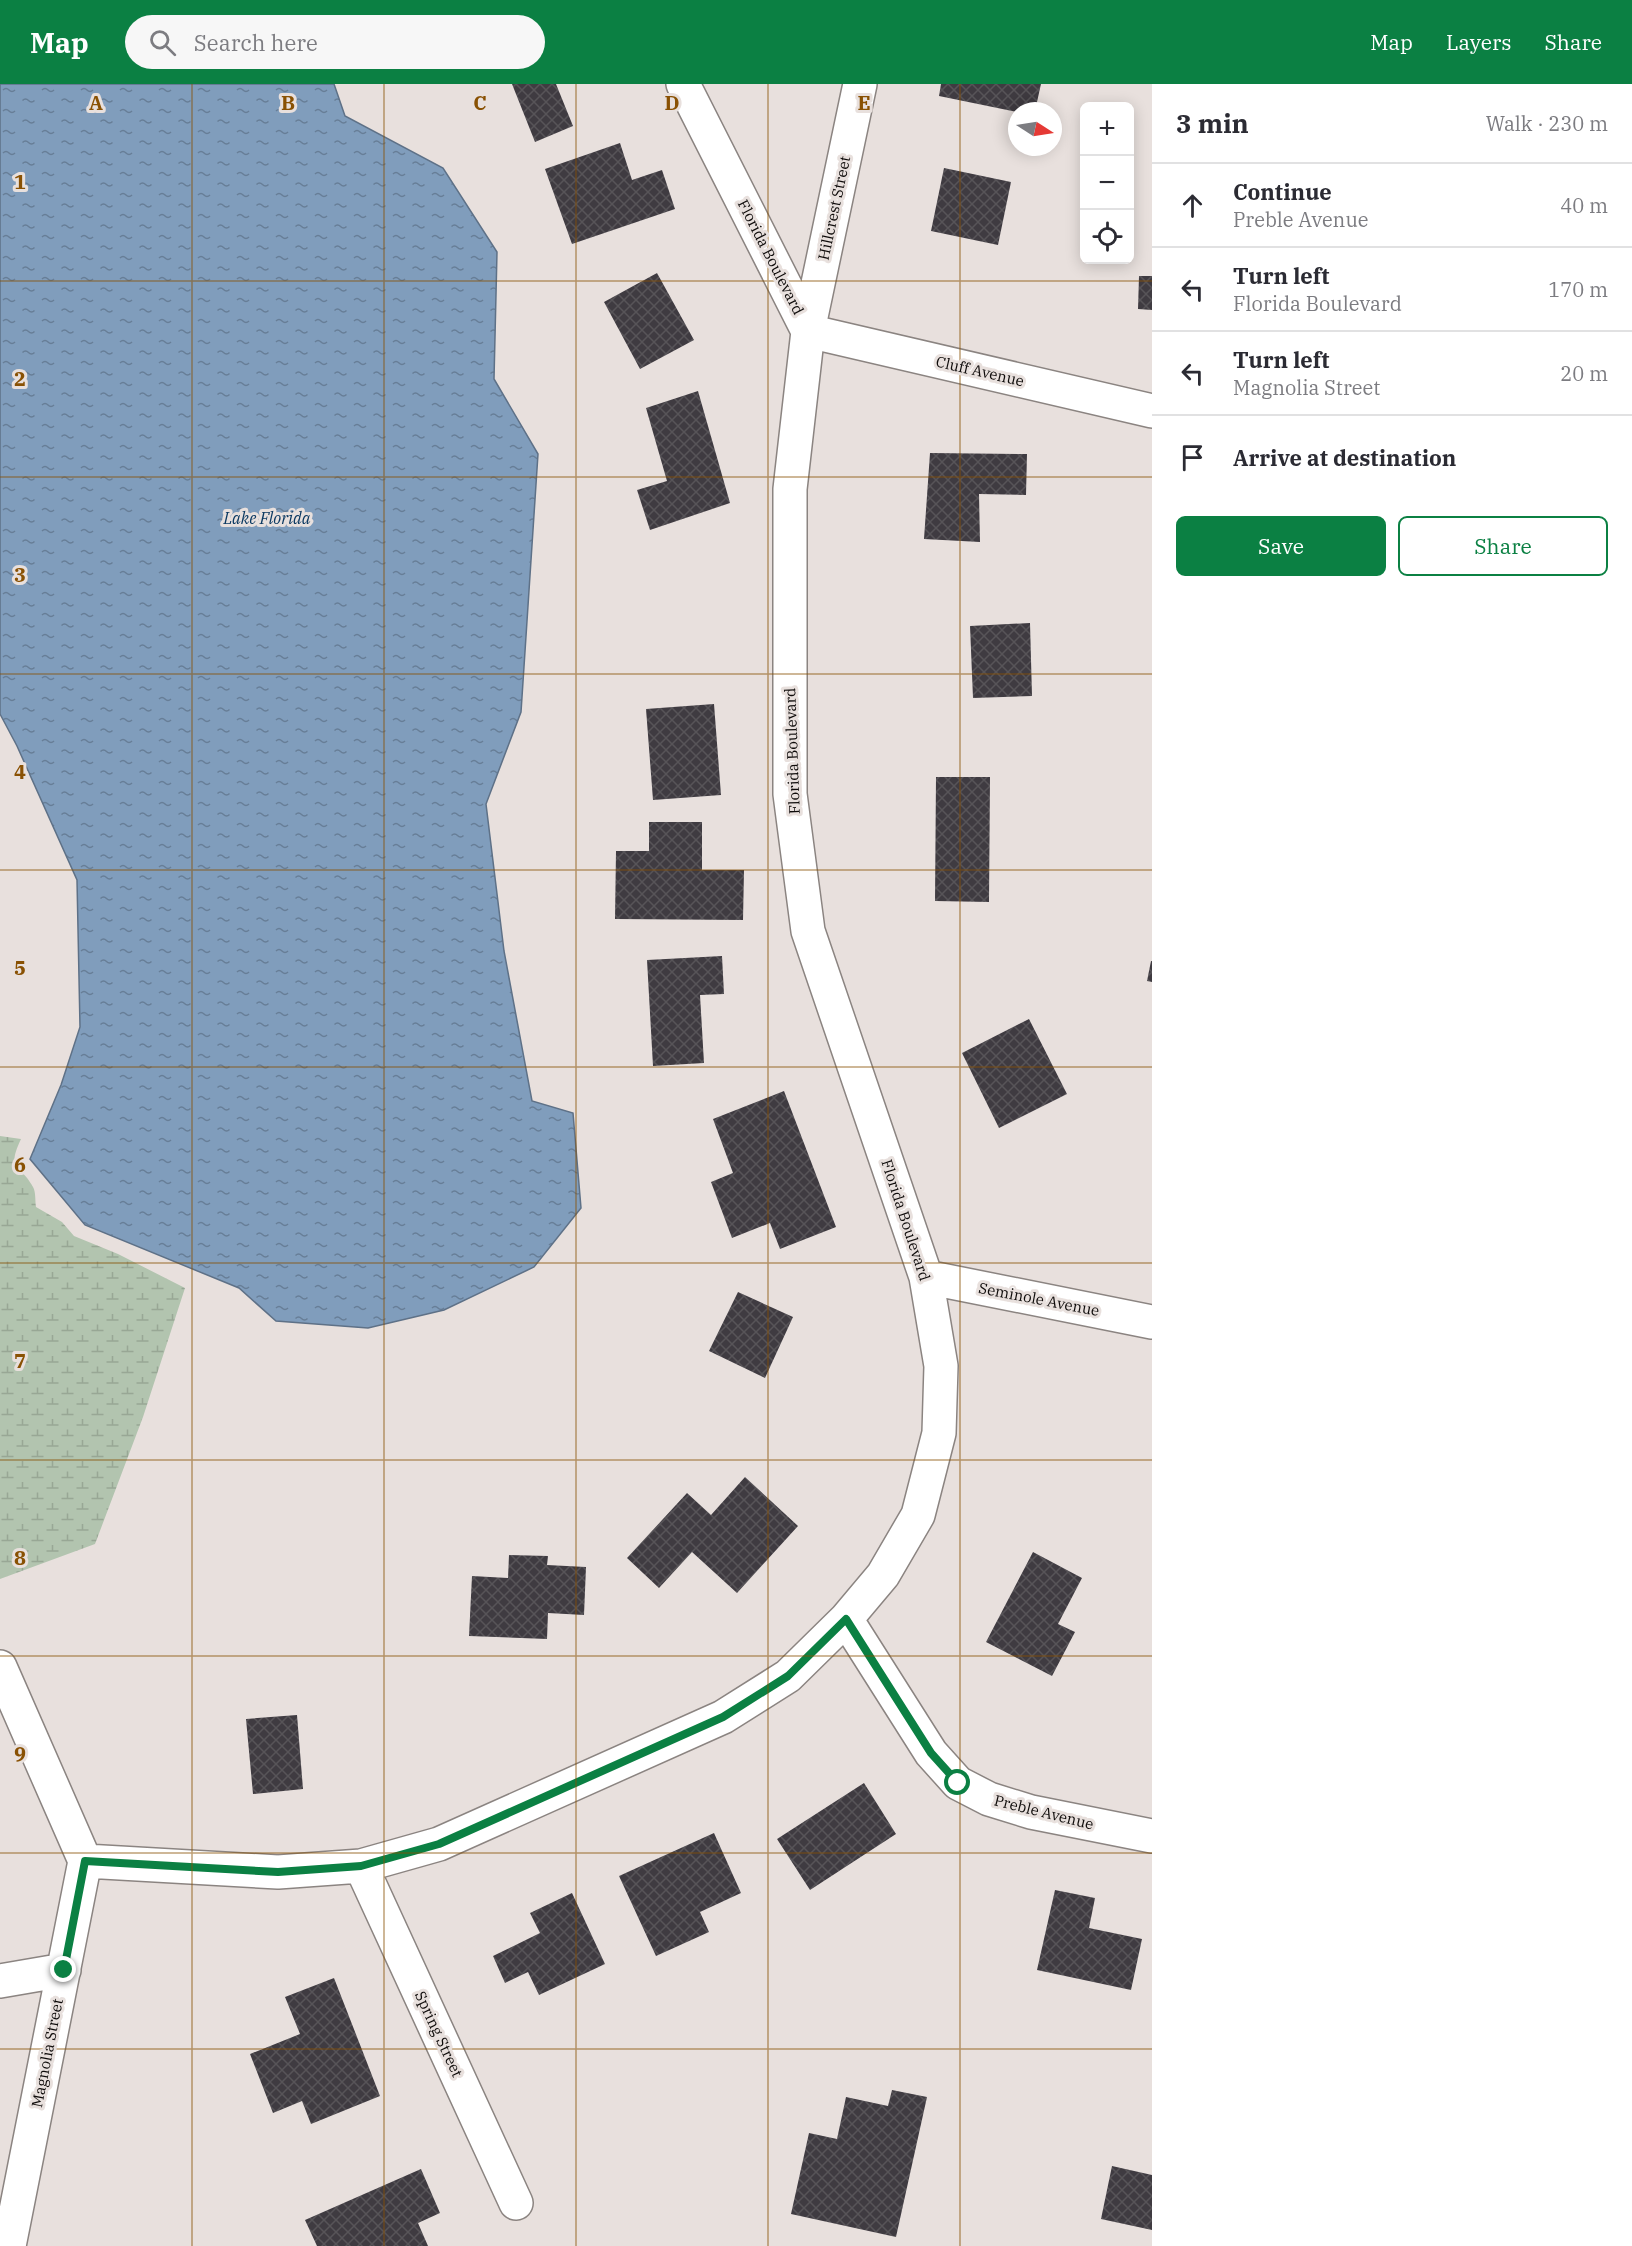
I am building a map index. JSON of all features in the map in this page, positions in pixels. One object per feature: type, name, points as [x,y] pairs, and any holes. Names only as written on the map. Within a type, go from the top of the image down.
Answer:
[{"type":"street","name":"Florida Boulevard","points":[[85,1861],[278,1872],[361,1866],[439,1844],[723,1717],[788,1676],[846,1619],[884,1575],[918,1515],[939,1433],[941,1366],[926,1277],[808,931],[792,805],[790,489],[808,331],[683,84]]},
{"type":"street","name":"Hillcrest Street","points":[[808,331],[860,84]]},
{"type":"street","name":"Cluff Avenue","points":[[808,331],[1152,411]]},
{"type":"street","name":"Seminole Avenue","points":[[926,1277],[1152,1322]]},
{"type":"street","name":"Preble Avenue","points":[[846,1619],[931,1753],[958,1783],[989,1799],[1031,1812],[1152,1836]]},
{"type":"street","points":[[0,1668],[12,1728],[85,1861]]},
{"type":"street","name":"Magnolia Street","points":[[9,2246],[85,1861]]},
{"type":"street","name":"Spring Street","points":[[361,1866],[516,2203]]},
{"type":"street","points":[[0,1981],[64,1970]]},
{"type":"green space","points":[[0,1136],[21,1139],[15,1162],[33,1187],[36,1207],[62,1222],[74,1236],[118,1254],[185,1288],[143,1417],[95,1544],[0,1579]]},
{"type":"water","name":"Lake Florida","points":[[0,84],[334,84],[345,116],[443,168],[497,252],[494,379],[538,454],[521,712],[486,804],[504,951],[532,1101],[573,1113],[581,1208],[534,1267],[444,1310],[368,1328],[276,1321],[239,1288],[85,1225],[30,1159],[61,1085],[80,1027],[77,880],[17,746],[0,714]]},
{"type":"building","points":[[512,84],[556,84],[573,126],[535,142]]},
{"type":"building","points":[[941,84],[1041,84],[1037,102],[1008,102],[1008,110],[939,96]]},
{"type":"building","points":[[620,143],[632,180],[662,170],[675,209],[572,244],[545,169]]},
{"type":"building","points":[[944,168],[1011,182],[998,245],[931,231]]},
{"type":"building","points":[[657,273],[694,340],[640,369],[604,302]]},
{"type":"building","points":[[1139,276],[1152,276],[1152,310],[1138,309]]},
{"type":"building","points":[[698,391],[730,503],[650,530],[637,490],[667,481],[646,408]]},
{"type":"building","points":[[930,453],[1027,454],[1026,495],[979,494],[980,542],[924,539]]},
{"type":"building","points":[[1030,623],[1032,696],[973,698],[970,626]]},
{"type":"building","points":[[714,704],[721,795],[653,800],[646,709]]},
{"type":"building","points":[[936,777],[990,777],[989,902],[935,901]]},
{"type":"building","points":[[649,822],[702,822],[702,870],[744,870],[743,920],[615,919],[616,851],[649,851]]},
{"type":"building","points":[[722,956],[724,994],[700,995],[704,1063],[653,1066],[647,960]]},
{"type":"building","points":[[1152,961],[1152,982],[1147,981]]},
{"type":"building","points":[[1029,1019],[1067,1094],[999,1128],[962,1053]]},
{"type":"building","points":[[784,1091],[836,1227],[780,1249],[770,1223],[732,1238],[711,1182],[733,1173],[713,1119]]},
{"type":"building","points":[[738,1292],[793,1317],[765,1378],[709,1351]]},
{"type":"building","points":[[745,1477],[798,1526],[737,1593],[692,1552],[659,1588],[627,1558],[687,1493],[711,1515]]},
{"type":"building","points":[[1033,1552],[1082,1578],[1058,1624],[1075,1632],[1052,1676],[986,1642]]},
{"type":"building","points":[[509,1555],[548,1556],[547,1565],[586,1567],[584,1615],[548,1613],[547,1639],[469,1636],[472,1576],[508,1578]]},
{"type":"building","points":[[297,1715],[303,1789],[253,1794],[246,1719]]},
{"type":"building","points":[[864,1783],[896,1834],[810,1890],[777,1839]]},
{"type":"building","points":[[714,1833],[741,1893],[700,1912],[709,1932],[656,1956],[619,1876]]},
{"type":"building","points":[[1055,1890],[1095,1898],[1089,1928],[1142,1939],[1131,1990],[1037,1970]]},
{"type":"building","points":[[572,1893],[605,1964],[539,1995],[528,1972],[505,1983],[493,1956],[540,1933],[530,1913]]},
{"type":"building","points":[[334,1978],[380,2096],[311,2124],[302,2101],[273,2113],[250,2054],[300,2034],[285,1997]]},
{"type":"building","points":[[892,2090],[927,2097],[896,2237],[791,2214],[809,2133],[837,2139],[846,2097],[888,2106]]},
{"type":"building","points":[[1112,2166],[1152,2175],[1152,2230],[1101,2219]]},
{"type":"building","points":[[421,2169],[440,2213],[418,2223],[428,2246],[317,2246],[305,2220]]},
{"type":"route","points":[[64,1970],[85,1861],[278,1872],[361,1866],[439,1844],[723,1717],[788,1676],[846,1619],[931,1753],[958,1783]]}]
